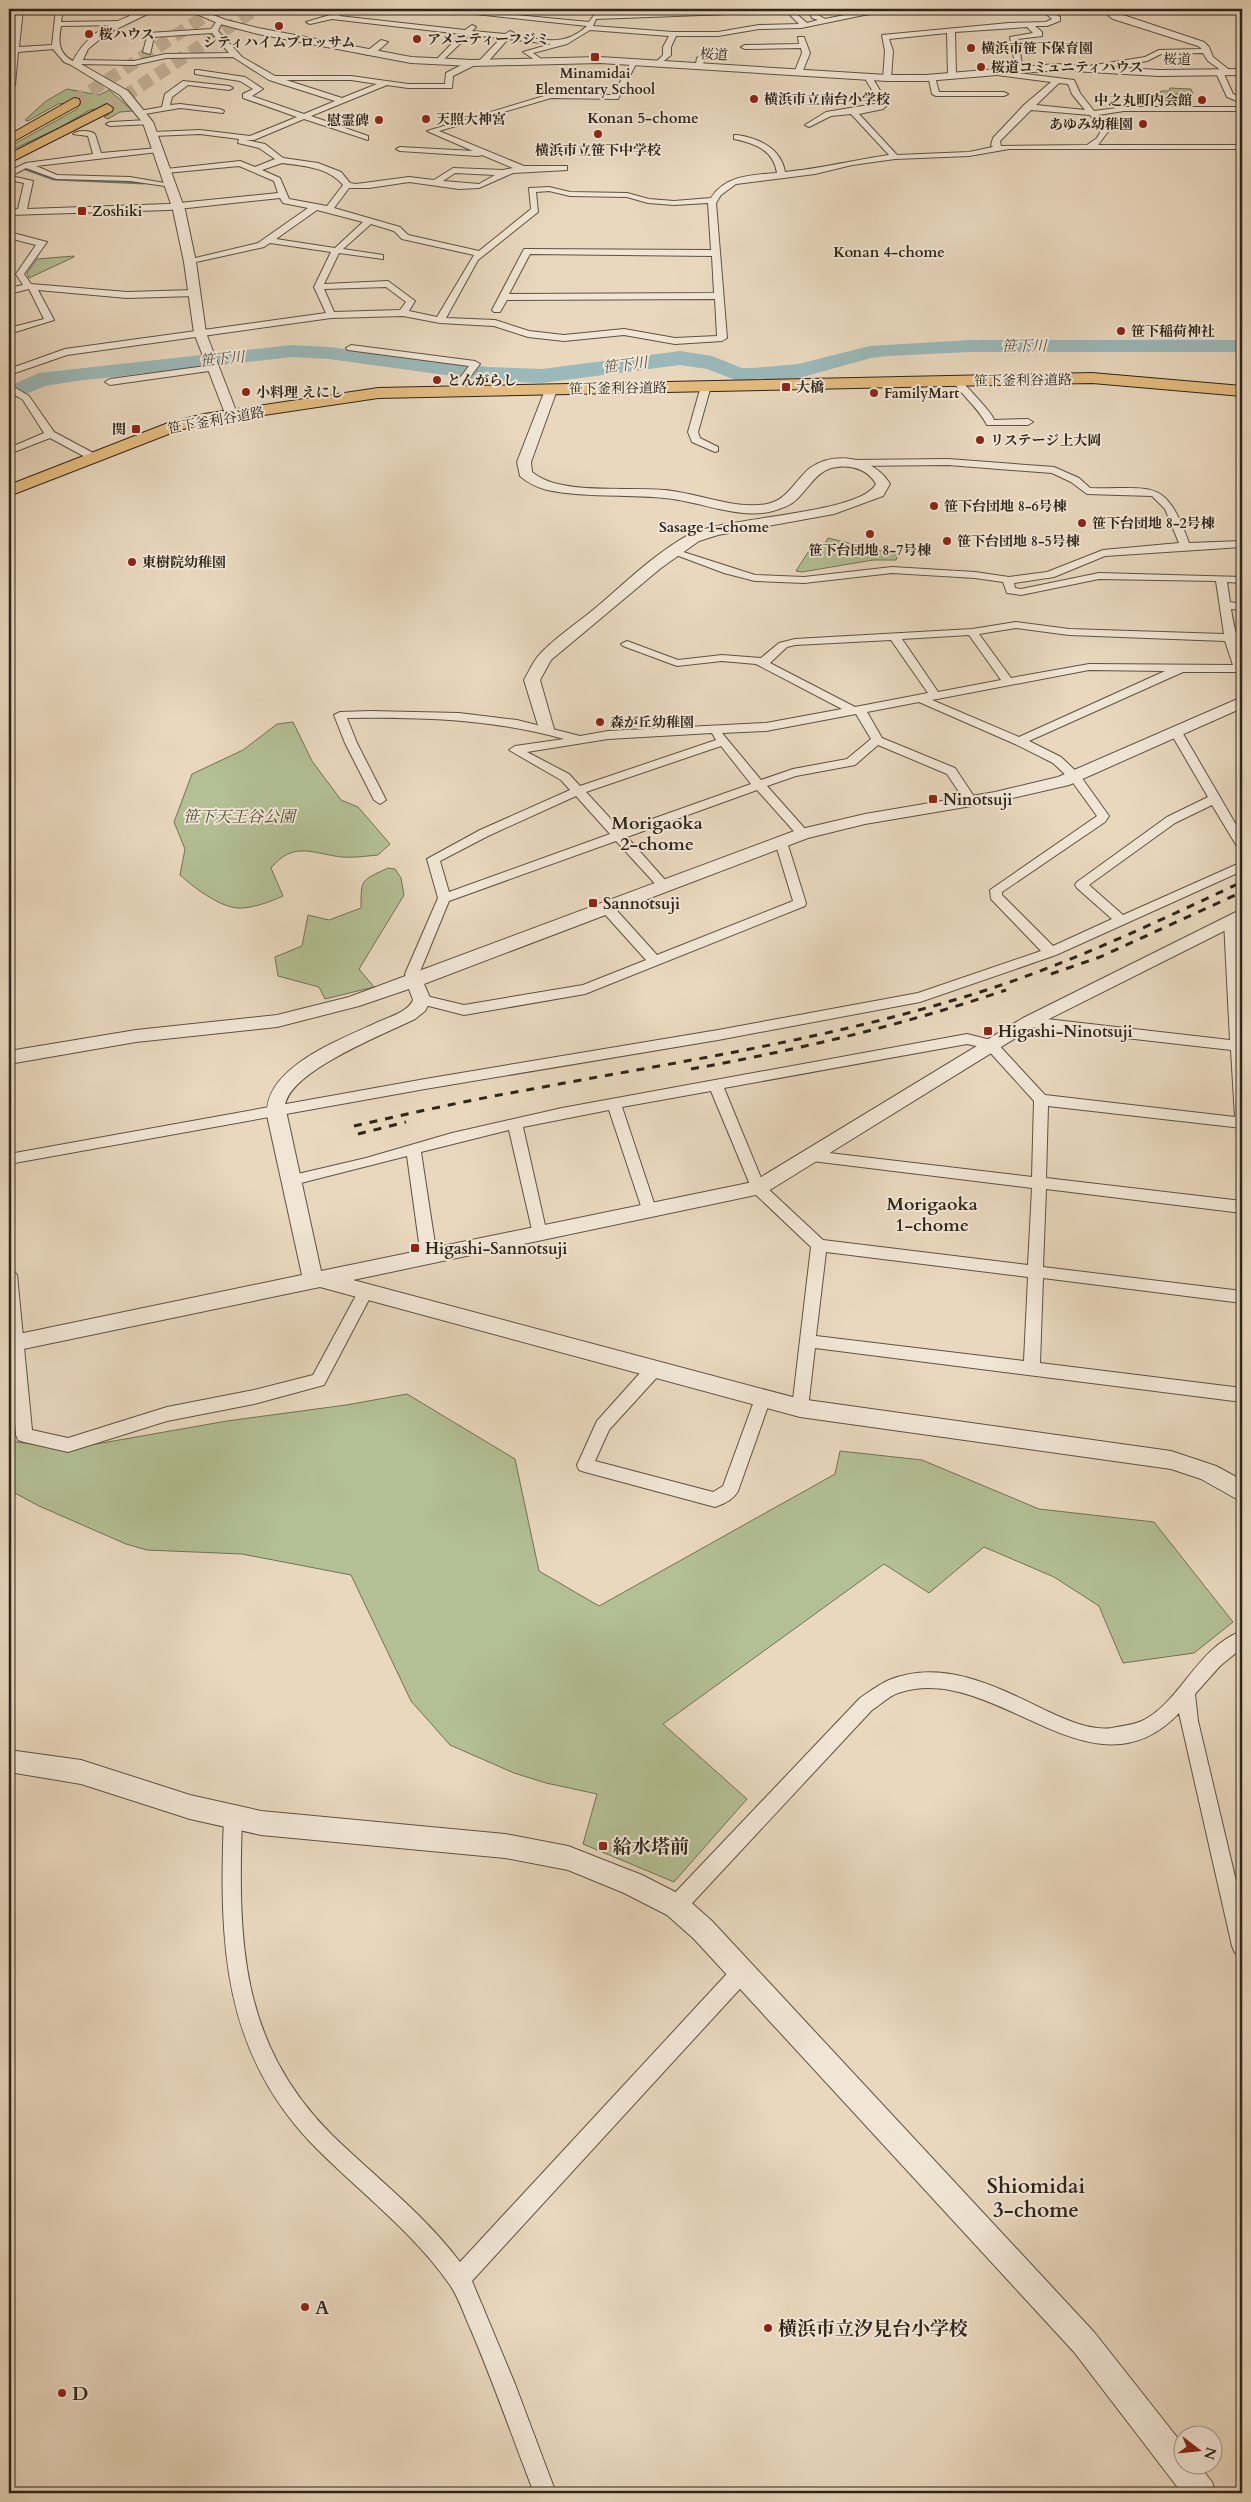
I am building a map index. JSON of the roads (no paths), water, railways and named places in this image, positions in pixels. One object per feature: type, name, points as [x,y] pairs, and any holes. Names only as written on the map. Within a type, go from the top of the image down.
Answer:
[{"type":"main road","points":[[9,140],[74,102]]},
{"type":"main road","points":[[9,159],[107,108]]},
{"type":"main road","name":"笹下釜利谷道路","points":[[9,491],[174,426],[378,394],[1092,378],[1136,380],[1242,392]]},
{"type":"street","points":[[9,10],[19,9],[12,50],[12,85],[9,85]]},
{"type":"street","points":[[59,9],[55,47],[57,54],[64,61],[77,63],[139,62],[159,59],[165,56],[234,55]]},
{"type":"street","points":[[124,9],[136,16]]},
{"type":"street","points":[[77,63],[84,48],[93,40],[120,23],[153,9]]},
{"type":"street","name":"桜道","points":[[190,9],[219,20],[306,42],[439,62],[600,60],[658,64],[700,62],[798,73],[887,78],[931,77],[1056,67],[1159,73],[1242,72]]},
{"type":"street","points":[[256,9],[264,12],[277,9]]},
{"type":"street","points":[[332,17],[344,9]]},
{"type":"street","points":[[434,9],[486,11],[525,17],[591,19],[729,10],[734,21],[744,28]]},
{"type":"street","points":[[787,9],[805,25]]},
{"type":"street","points":[[811,9],[815,16],[826,22]]},
{"type":"street","points":[[591,19],[654,33],[718,34],[744,28],[794,27],[864,13],[906,9]]},
{"type":"street","points":[[1097,9],[1108,11],[1121,9]]},
{"type":"street","points":[[439,62],[486,11]]},
{"type":"street","points":[[1108,11],[1116,17],[1201,44],[1206,51],[1205,54],[1224,73],[1230,94],[1242,101]]},
{"type":"street","points":[[887,78],[889,52],[885,37],[951,30],[1047,24],[1057,19],[1049,13]]},
{"type":"street","points":[[646,16],[654,33]]},
{"type":"street","points":[[310,22],[332,17],[560,43]]},
{"type":"street","points":[[272,78],[351,78],[384,84],[449,86],[450,75],[477,63],[525,17]]},
{"type":"street","points":[[540,61],[527,52],[574,39],[591,19]]},
{"type":"street","points":[[214,31],[219,20]]},
{"type":"street","points":[[58,24],[120,23]]},
{"type":"street","points":[[1020,70],[1014,37],[1039,34],[1028,24]]},
{"type":"street","points":[[794,27],[806,53],[798,73]]},
{"type":"street","points":[[951,30],[952,75]]},
{"type":"street","points":[[147,52],[151,35],[214,31]]},
{"type":"street","points":[[214,31],[240,61],[272,78],[342,101]]},
{"type":"street","points":[[658,64],[667,55],[667,47],[673,34]]},
{"type":"street","points":[[1173,40],[1181,37]]},
{"type":"street","points":[[370,53],[384,42]]},
{"type":"street","points":[[745,47],[804,46]]},
{"type":"street","points":[[12,50],[55,47]]},
{"type":"street","points":[[1090,68],[1147,59],[1159,52],[1206,51]]},
{"type":"street","points":[[523,169],[431,131],[551,96],[616,97],[636,62]]},
{"type":"street","points":[[77,63],[124,93],[148,122],[172,185],[190,262],[200,333],[232,416]]},
{"type":"street","points":[[198,72],[242,79],[259,88],[246,96],[364,138]]},
{"type":"street","points":[[993,72],[1071,82],[1076,94],[1106,129],[1100,139],[1088,148]]},
{"type":"street","points":[[809,124],[829,114],[880,107],[884,104],[868,77]]},
{"type":"street","points":[[931,77],[936,94],[1004,94]]},
{"type":"street","points":[[999,149],[995,145],[996,140],[1027,107],[1058,79]]},
{"type":"street","points":[[166,108],[168,96],[186,83],[229,88]]},
{"type":"street","points":[[153,134],[181,132],[251,138],[384,84]]},
{"type":"street","points":[[142,113],[180,106],[220,111]]},
{"type":"street","points":[[1027,107],[1095,114],[1124,109],[1242,109]]},
{"type":"street","points":[[857,111],[855,114],[896,157]]},
{"type":"street","points":[[110,124],[148,122]]},
{"type":"street","points":[[77,134],[91,134],[98,156]]},
{"type":"street","points":[[226,135],[230,139],[262,146],[281,160],[315,165],[338,174],[347,185],[371,188],[398,180],[415,179],[457,187],[479,186],[494,182],[504,173]]},
{"type":"street","points":[[738,137],[761,143],[779,161],[781,175]]},
{"type":"street","points":[[9,372],[65,352],[281,324],[331,315],[403,313],[440,320],[495,323],[528,334],[564,338],[624,332],[675,341],[722,338],[712,203],[718,194],[733,182],[815,172],[852,163],[896,157],[969,154],[999,149],[1242,147]]},
{"type":"street","points":[[400,149],[484,154]]},
{"type":"street","points":[[9,174],[26,165],[158,150]]},
{"type":"street","points":[[254,170],[281,160]]},
{"type":"street","points":[[166,171],[240,163],[276,180],[286,202],[329,209],[397,229],[405,237],[481,254]]},
{"type":"street","points":[[26,165],[56,177],[130,179],[172,185]]},
{"type":"street","points":[[436,182],[453,170],[504,173],[523,169],[564,168]]},
{"type":"street","points":[[9,178],[29,181],[22,212]]},
{"type":"street","points":[[329,209],[347,185]]},
{"type":"street","points":[[440,320],[475,258],[535,210],[532,190],[549,189],[570,194],[627,195],[648,201],[674,203],[714,200]]},
{"type":"street","points":[[9,212],[177,206],[282,195]]},
{"type":"street","points":[[190,262],[261,244],[315,207]]},
{"type":"street","points":[[318,287],[336,251],[370,220]]},
{"type":"street","points":[[9,235],[30,242],[43,242],[20,274],[30,287],[49,320],[9,331]]},
{"type":"street","points":[[267,240],[380,257]]},
{"type":"street","points":[[497,310],[527,251],[716,253]]},
{"type":"street","points":[[318,287],[388,284],[411,301],[403,313]]},
{"type":"street","points":[[9,291],[30,287],[127,295],[195,293]]},
{"type":"street","points":[[318,287],[331,315]]},
{"type":"street","points":[[504,297],[719,296]]},
{"type":"street","points":[[351,348],[475,365],[466,374],[454,392]]},
{"type":"street","points":[[110,382],[212,363]]},
{"type":"street","points":[[958,382],[975,404],[988,414],[990,423],[1028,422]]},
{"type":"street","points":[[706,386],[693,432],[696,440],[704,446],[715,449]]},
{"type":"street","points":[[11,388],[24,396],[35,409],[50,434],[93,457]]},
{"type":"street","points":[[551,390],[524,468],[525,474],[531,479],[549,486],[667,494],[748,507],[767,508],[791,499],[808,475],[821,466],[851,463],[948,462],[1054,470],[1075,480],[1086,491],[1154,493],[1162,497],[1171,511],[1185,546]]},
{"type":"street","points":[[9,451],[50,434]]},
{"type":"street","points":[[546,729],[532,680],[546,657],[684,543],[704,534],[829,511],[866,500],[878,493],[883,484],[878,473],[865,466],[851,463]]},
{"type":"street","points":[[673,552],[755,578],[804,580],[892,570],[975,575],[1009,580],[1031,579],[1050,574],[1103,553],[1185,546],[1242,544]]},
{"type":"street","points":[[1009,580],[1008,584],[1011,591],[1021,592],[1099,576],[1242,580]]},
{"type":"street","points":[[663,885],[617,837],[565,777],[515,750],[578,739],[714,728],[766,727],[857,711],[935,694],[1089,667],[1241,669],[1230,638],[1221,578]]},
{"type":"street","points":[[1225,605],[1242,607]]},
{"type":"street","points":[[763,663],[784,645],[795,642],[892,635],[972,632],[1016,625],[1069,632],[1230,638]]},
{"type":"street","points":[[972,632],[1008,682]]},
{"type":"street","points":[[892,635],[935,694]]},
{"type":"street","points":[[627,644],[678,663],[722,658],[763,663],[857,711],[877,740],[951,771],[971,802]]},
{"type":"street","points":[[1019,741],[1185,667]]},
{"type":"street","points":[[919,698],[1019,741],[1057,760],[1075,777],[1102,816],[1101,819],[996,890],[996,896],[1027,930],[1051,952]]},
{"type":"street","points":[[9,1057],[136,1036],[277,1020],[353,1002],[414,981],[663,885],[802,834],[865,819],[971,802],[1034,789],[1075,777],[1242,703]]},
{"type":"street","points":[[380,800],[351,743],[340,715],[390,714],[481,717],[546,729],[578,739]]},
{"type":"street","points":[[714,728],[722,742],[802,834]]},
{"type":"street","points":[[1176,732],[1242,845]]},
{"type":"street","points":[[444,898],[793,773],[850,762],[877,740]]},
{"type":"street","points":[[317,1280],[289,1181],[276,1112],[278,1097],[301,1071],[419,1008],[422,1000],[412,974],[444,898],[433,859],[484,833],[578,792],[722,742]]},
{"type":"street","points":[[1122,920],[1081,885],[1171,820],[1214,799]]},
{"type":"street","points":[[422,1000],[464,1010],[585,989],[800,903],[781,842]]},
{"type":"street","points":[[9,1159],[425,1084],[878,1006],[920,997],[1051,952],[1242,866]]},
{"type":"street","points":[[606,907],[655,960]]},
{"type":"street","points":[[12,1343],[650,1212],[758,1188],[990,1044],[1029,1022],[1236,918],[1242,1122],[1041,1100],[990,1044],[967,1039],[562,1113],[515,1123],[289,1181]]},
{"type":"street","points":[[1029,1022],[1240,1046]]},
{"type":"street","points":[[715,1084],[758,1188],[819,1245],[1242,1297]]},
{"type":"street","points":[[1032,1368],[1041,1100]]},
{"type":"street","points":[[614,1105],[650,1212]]},
{"type":"street","points":[[515,1123],[540,1234]]},
{"type":"street","points":[[413,1149],[429,1257]]},
{"type":"street","points":[[812,1156],[1242,1207]]},
{"type":"street","points":[[800,1408],[819,1245]]},
{"type":"street","points":[[9,1275],[12,1343],[24,1435],[68,1445],[167,1414],[254,1397],[318,1380],[365,1292]]},
{"type":"street","points":[[317,1280],[800,1408],[1170,1460],[1206,1470],[1225,1479],[1242,1493]]},
{"type":"street","points":[[808,1341],[1242,1395]]},
{"type":"street","points":[[654,1369],[603,1426],[585,1465],[715,1500],[730,1491],[763,1398]]},
{"type":"street","points":[[676,1906],[866,1704],[897,1685],[926,1679],[955,1681],[975,1686],[1062,1728],[1092,1736],[1117,1737],[1140,1731],[1162,1720],[1186,1694],[1198,1675],[1228,1648],[1242,1639]]},
{"type":"street","points":[[1186,1694],[1189,1721],[1242,1946]]},
{"type":"street","points":[[9,1761],[81,1772],[190,1807],[233,1817],[308,1829],[457,1841],[534,1850],[595,1867],[676,1906],[703,1930],[1084,2342],[1201,2493]]},
{"type":"street","points":[[233,1817],[234,1942],[240,1984],[251,2024],[270,2066],[293,2105],[324,2141],[393,2202],[431,2243],[459,2279],[491,2349],[545,2493]]},
{"type":"street","points":[[459,2279],[742,1972]]},
{"type":"waterway","points":[[23,168],[54,179],[144,183]]},
{"type":"waterway","name":"笹下川","points":[[9,394],[39,380],[76,374],[292,351],[329,353],[488,374],[542,376],[680,358],[712,363],[738,374],[753,375],[799,371],[870,352],[888,350],[969,346],[1242,346]]},
{"type":"tunnel","points":[[74,102],[216,9]]},
{"type":"tunnel","points":[[107,108],[256,9]]},
{"type":"railway","points":[[354,1126],[484,1098],[795,1040],[901,1015],[1028,976],[1064,962],[1242,882]]},
{"type":"railway","points":[[1051,974],[1100,957],[1242,892]]},
{"type":"railway","points":[[691,1069],[771,1054],[850,1036],[1006,990]]},
{"type":"railway","points":[[358,1134],[406,1122]]},
{"type":"place","name":"シティハイムブロッサム","points":[[279,26]]},
{"type":"place","name":"桜ハウス","points":[[89,34]]},
{"type":"place","name":"アメニティーフジミ","points":[[417,39]]},
{"type":"place","name":"横浜市笹下保育園","points":[[971,48]]},
{"type":"place","name":"Minamidai Elementary School","points":[[595,57]]},
{"type":"place","name":"桜道コミュニティハウス","points":[[981,67]]},
{"type":"place","name":"横浜市立南台小学校","points":[[754,99]]},
{"type":"place","name":"中之丸町内会館","points":[[1202,100]]},
{"type":"place","name":"天照大神宮","points":[[426,119]]},
{"type":"place","name":"慰霊碑","points":[[379,120]]},
{"type":"place","name":"あゆみ幼稚園","points":[[1143,124]]},
{"type":"place","name":"横浜市立笹下中学校","points":[[598,134]]},
{"type":"place","name":"Zoshiki","points":[[82,211]]},
{"type":"place","name":"笹下稲荷神社","points":[[1121,331]]},
{"type":"place","name":"とんがらし","points":[[437,380]]},
{"type":"place","name":"大橋","points":[[786,387]]},
{"type":"place","name":"小料理 えにし","points":[[246,392]]},
{"type":"place","name":"FamilyMart","points":[[874,393]]},
{"type":"place","name":"関","points":[[136,429]]},
{"type":"place","name":"リステージ上大岡","points":[[980,440]]},
{"type":"place","name":"笹下台団地 8-6号棟","points":[[934,506]]},
{"type":"place","name":"笹下台団地 8-2号棟","points":[[1082,523]]},
{"type":"place","name":"笹下台団地 8-7号棟","points":[[870,534]]},
{"type":"place","name":"笹下台団地 8-5号棟","points":[[947,541]]},
{"type":"place","name":"東樹院幼稚園","points":[[132,562]]},
{"type":"place","name":"森が丘幼稚園","points":[[600,722]]},
{"type":"place","name":"Ninotsuji","points":[[933,799]]},
{"type":"place","name":"Sannotsuji","points":[[593,903]]},
{"type":"place","name":"Higashi-Ninotsuji","points":[[988,1031]]},
{"type":"place","name":"Higashi-Sannotsuji","points":[[415,1248]]},
{"type":"place","name":"給水塔前","points":[[603,1846]]},
{"type":"place","name":"A","points":[[305,2307]]},
{"type":"place","name":"横浜市立汐見台小学校","points":[[768,2328]]},
{"type":"place","name":"D","points":[[62,2393]]},
{"type":"district","name":"Konan 5-chome","points":[[643,118]]},
{"type":"district","name":"Konan 4-chome","points":[[889,252]]},
{"type":"district","name":"Sasage 1-chome","points":[[714,527]]},
{"type":"district","name":"Morigaoka 2-chome","points":[[657,833]]},
{"type":"district","name":"Morigaoka 1-chome","points":[[932,1214]]},
{"type":"district","name":"Shiomidai 3-chome","points":[[1036,2198]]},
{"type":"park label","name":"笹下天王谷公園","points":[[239,816]]}]
